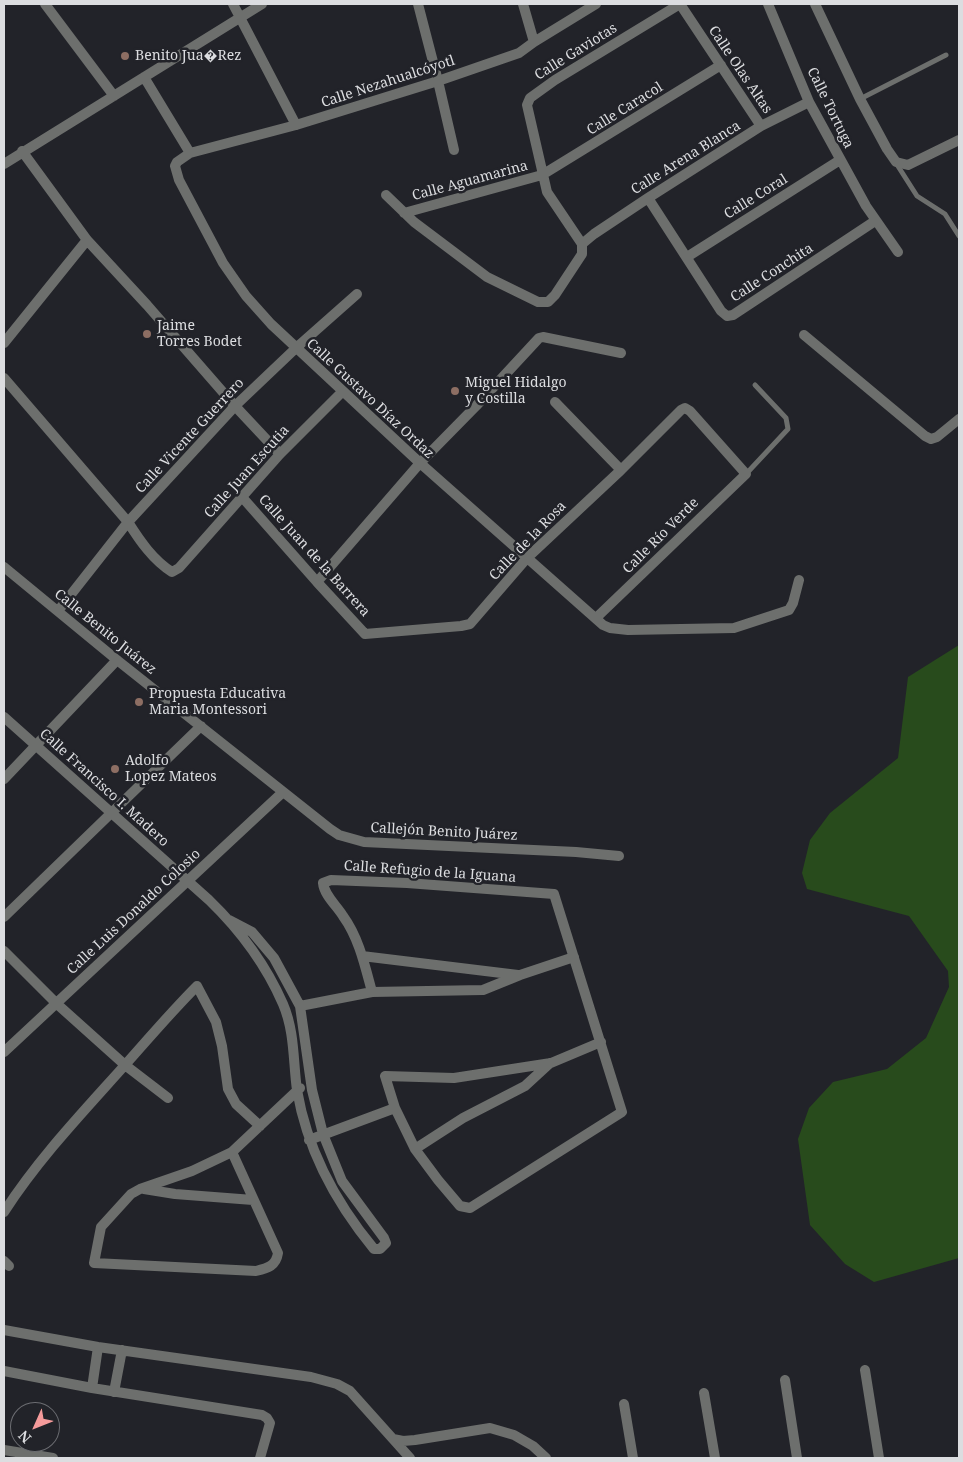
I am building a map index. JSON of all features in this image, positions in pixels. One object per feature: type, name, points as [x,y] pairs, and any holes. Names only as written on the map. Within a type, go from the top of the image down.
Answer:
[{"type":"street","points":[[45,4],[114,96]]},
{"type":"street","points":[[233,4],[296,125]]},
{"type":"street","points":[[4,164],[22,151],[262,4]]},
{"type":"street","points":[[418,4],[454,150]]},
{"type":"street","points":[[523,4],[534,42]]},
{"type":"street","name":"Calle Nezahualcóyotl","points":[[177,162],[190,154],[296,125],[519,53],[596,4]]},
{"type":"street","name":"Calle Olas Altas","points":[[680,4],[761,126]]},
{"type":"street","name":"Calle Gaviotas","points":[[582,244],[547,192],[526,105],[530,98],[555,80],[680,4]]},
{"type":"street","name":"Calle Tortuga","points":[[768,4],[809,102],[875,221],[898,252]]},
{"type":"street","points":[[815,4],[860,99],[896,162],[908,165],[959,140]]},
{"type":"street","name":"Calle Caracol","points":[[542,175],[721,65]]},
{"type":"street","points":[[144,77],[190,154]]},
{"type":"street","name":"Calle Arena Blanca","points":[[582,244],[648,198],[761,126],[809,102]]},
{"type":"street","points":[[22,151],[88,240],[280,454]]},
{"type":"street","name":"Calle Coral","points":[[687,257],[840,160]]},
{"type":"street","name":"Calle Gustavo Díaz Ordaz","points":[[177,162],[175,166],[179,180],[223,263],[246,296],[271,324],[420,463],[596,618],[610,628],[628,630],[734,628],[789,610],[793,604],[799,580]]},
{"type":"street","name":"Calle Aguamarina","points":[[404,213],[542,175]]},
{"type":"street","points":[[386,195],[404,213],[487,277],[538,302],[548,302],[555,295],[582,254],[582,244]]},
{"type":"street","name":"Calle Conchita","points":[[648,198],[721,311],[727,316],[742,310],[875,221]]},
{"type":"street","points":[[4,343],[88,240]]},
{"type":"street","name":"Calle Vicente Guerrero","points":[[58,611],[128,522],[235,406],[357,294]]},
{"type":"street","points":[[804,335],[925,436],[931,439],[937,437],[959,419]]},
{"type":"street","points":[[317,582],[420,463],[539,338],[543,337],[620,353]]},
{"type":"street","points":[[4,378],[128,522]]},
{"type":"street","name":"Calle Juan Escutia","points":[[128,522],[144,546],[165,568],[172,572],[179,568],[280,454],[343,391]]},
{"type":"street","points":[[555,402],[621,470]]},
{"type":"street","name":"Calle de la Rosa","points":[[365,634],[470,624],[527,558],[685,408],[690,410],[746,474]]},
{"type":"street","name":"Calle Río Verde","points":[[596,618],[746,474]]},
{"type":"street","name":"Calle Juan de la Barrera","points":[[242,497],[365,634]]},
{"type":"street","name":"Calle Benito Juárez","points":[[4,567],[283,792]]},
{"type":"street","points":[[4,779],[117,660]]},
{"type":"street","name":"Calle Francisco I. Madero","points":[[4,717],[113,813],[229,920],[261,964],[283,1004],[290,1023],[297,1090],[309,1140],[336,1196],[374,1249],[380,1249],[386,1243],[384,1238],[342,1181],[324,1134],[311,1079],[300,1006],[274,958],[252,932],[229,920]]},
{"type":"street","points":[[4,917],[201,726]]},
{"type":"street","name":"Callejón Benito Juárez","points":[[283,792],[339,835],[364,842],[576,852],[619,856]]},
{"type":"street","name":"Calle Luis Donaldo Colosio","points":[[4,1052],[283,792]]},
{"type":"street","name":"Calle Refugio de la Iguana","points":[[372,992],[362,956],[346,919],[326,893],[323,883],[326,881],[407,883],[554,894],[622,1112],[470,1208],[460,1206],[415,1148]]},
{"type":"street","points":[[4,951],[57,1004],[125,1065],[168,1098]]},
{"type":"street","points":[[362,956],[520,975]]},
{"type":"street","points":[[300,1006],[372,992],[483,990],[574,957]]},
{"type":"street","points":[[4,1212],[29,1176],[73,1123],[170,1012],[197,986],[216,1022],[222,1046],[228,1089],[236,1104],[260,1126]]},
{"type":"street","points":[[551,1063],[524,1086],[463,1118],[415,1148],[395,1108],[385,1076],[454,1078],[551,1063],[601,1042]]},
{"type":"street","points":[[232,1152],[278,1253],[277,1260],[272,1266],[256,1271],[94,1263],[101,1227],[131,1194],[140,1189],[192,1171],[232,1152],[311,1079]]},
{"type":"street","points":[[309,1140],[395,1108]]},
{"type":"street","points":[[140,1189],[175,1194],[253,1200]]},
{"type":"street","points":[[4,1330],[98,1347],[311,1378],[337,1384],[350,1392],[410,1458]]},
{"type":"street","points":[[92,1388],[98,1347]]},
{"type":"street","points":[[114,1392],[122,1350]]},
{"type":"street","points":[[865,1370],[879,1458]]},
{"type":"street","points":[[4,1371],[114,1392],[262,1416],[267,1418],[270,1424],[260,1458]]},
{"type":"street","points":[[785,1380],[797,1458]]},
{"type":"street","points":[[704,1393],[715,1458]]},
{"type":"street","points":[[624,1404],[633,1458]]},
{"type":"street","points":[[393,1439],[403,1441],[415,1440],[490,1428],[514,1435],[533,1446],[546,1458]]},
{"type":"street","points":[[4,1450],[54,1458]]},
{"type":"lane","points":[[860,99],[946,55]]},
{"type":"lane","points":[[896,162],[917,196],[945,214],[959,236]]},
{"type":"lane","points":[[746,474],[788,430],[786,418],[755,385]]},
{"type":"green space","points":[[959,645],[959,1258],[874,1282],[845,1264],[810,1225],[798,1139],[809,1108],[833,1082],[887,1069],[926,1038],[949,987],[948,971],[909,916],[807,889],[802,873],[810,840],[830,813],[898,758],[908,677]]},
{"type":"place","name":"Benito Jua�Rez","points":[[125,56]]},
{"type":"place","name":"Jaime Torres Bodet","points":[[147,334]]},
{"type":"place","name":"Miguel Hidalgo y Costilla","points":[[455,391]]},
{"type":"place","name":"Propuesta Educativa Maria Montessori","points":[[139,702]]},
{"type":"place","name":"Adolfo Lopez Mateos","points":[[115,769]]}]
